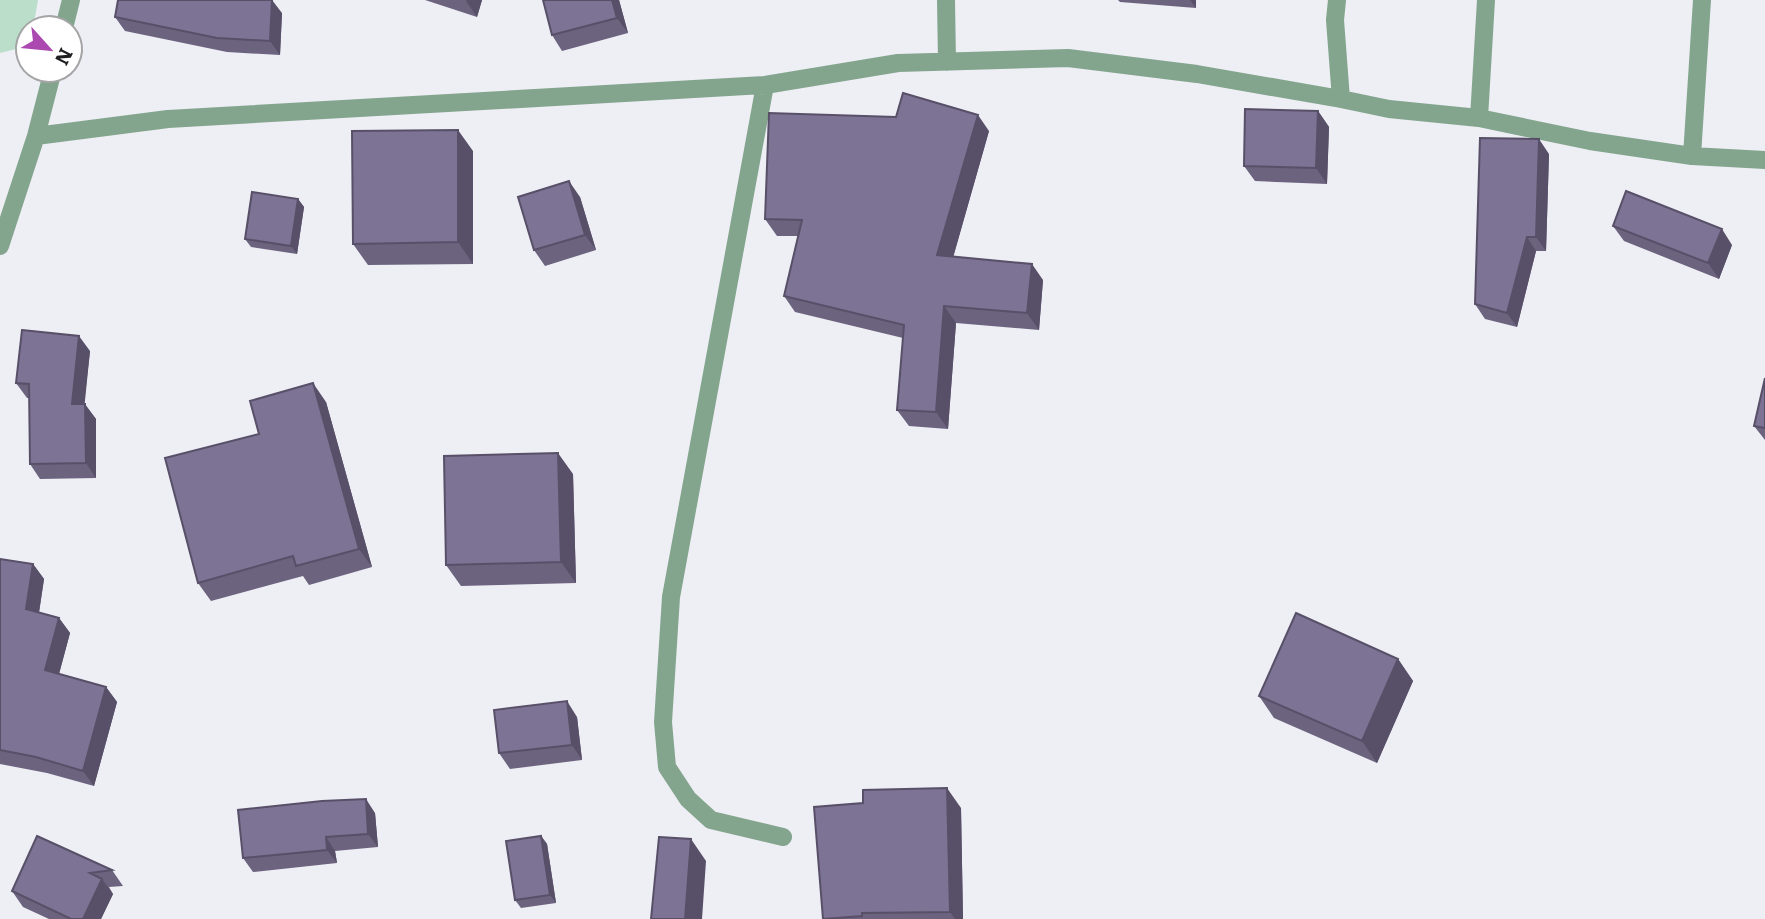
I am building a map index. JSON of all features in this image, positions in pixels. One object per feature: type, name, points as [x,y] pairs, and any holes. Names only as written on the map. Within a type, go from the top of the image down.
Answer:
[{"type":"street","points":[[946,0],[947,62]]},
{"type":"street","points":[[1337,0],[1335,20],[1341,99]]},
{"type":"street","points":[[1479,118],[1486,0]]},
{"type":"street","points":[[1692,156],[1702,0]]},
{"type":"street","points":[[36,136],[168,120],[765,85],[898,63],[1068,58],[1197,75],[1389,109],[1479,118],[1590,141],[1692,156],[1765,160]]},
{"type":"street","points":[[0,246],[36,136],[49,84]]},
{"type":"street","points":[[765,85],[671,597],[663,722],[667,767],[688,799],[711,820],[783,838]]},
{"type":"green space","points":[[0,0],[38,0],[36,14],[14,14],[14,50],[0,53]]},
{"type":"building","points":[[118,0],[272,0],[270,41],[217,38],[115,17]]},
{"type":"building","points":[[543,0],[612,0],[617,18],[552,35]]},
{"type":"building","points":[[903,93],[978,115],[937,255],[1032,264],[1027,313],[944,306],[936,412],[897,410],[904,325],[784,296],[802,220],[765,219],[769,113],[896,117]]},
{"type":"building","points":[[1245,109],[1318,111],[1316,168],[1244,166]]},
{"type":"building","points":[[458,130],[458,242],[353,244],[352,131]]},
{"type":"building","points":[[1480,138],[1539,139],[1536,237],[1527,237],[1507,313],[1475,304]]},
{"type":"building","points":[[569,181],[585,235],[534,250],[518,197]]},
{"type":"building","points":[[1626,191],[1722,229],[1708,263],[1613,226]]},
{"type":"building","points":[[252,192],[298,199],[291,246],[245,239]]},
{"type":"building","points":[[22,330],[79,336],[72,404],[85,404],[86,463],[30,464],[29,384],[16,383]]},
{"type":"building","points":[[1765,378],[1765,428],[1754,426]]},
{"type":"building","points":[[313,383],[359,549],[296,566],[293,556],[198,583],[165,458],[259,434],[250,401]]},
{"type":"building","points":[[558,453],[561,562],[446,565],[444,456]]},
{"type":"building","points":[[0,559],[33,564],[26,609],[59,618],[45,670],[106,687],[83,771],[0,750]]},
{"type":"building","points":[[1296,613],[1398,659],[1362,741],[1259,696]]},
{"type":"building","points":[[567,701],[572,745],[499,753],[494,710]]},
{"type":"building","points":[[947,788],[950,912],[862,913],[862,916],[823,919],[814,807],[863,803],[863,790]]},
{"type":"building","points":[[366,799],[368,834],[326,837],[327,850],[243,858],[238,810]]},
{"type":"building","points":[[37,836],[112,870],[90,873],[102,879],[83,919],[71,919],[12,891]]},
{"type":"building","points":[[541,836],[550,895],[515,900],[506,841]]},
{"type":"building","points":[[659,837],[691,839],[685,919],[651,919]]}]
